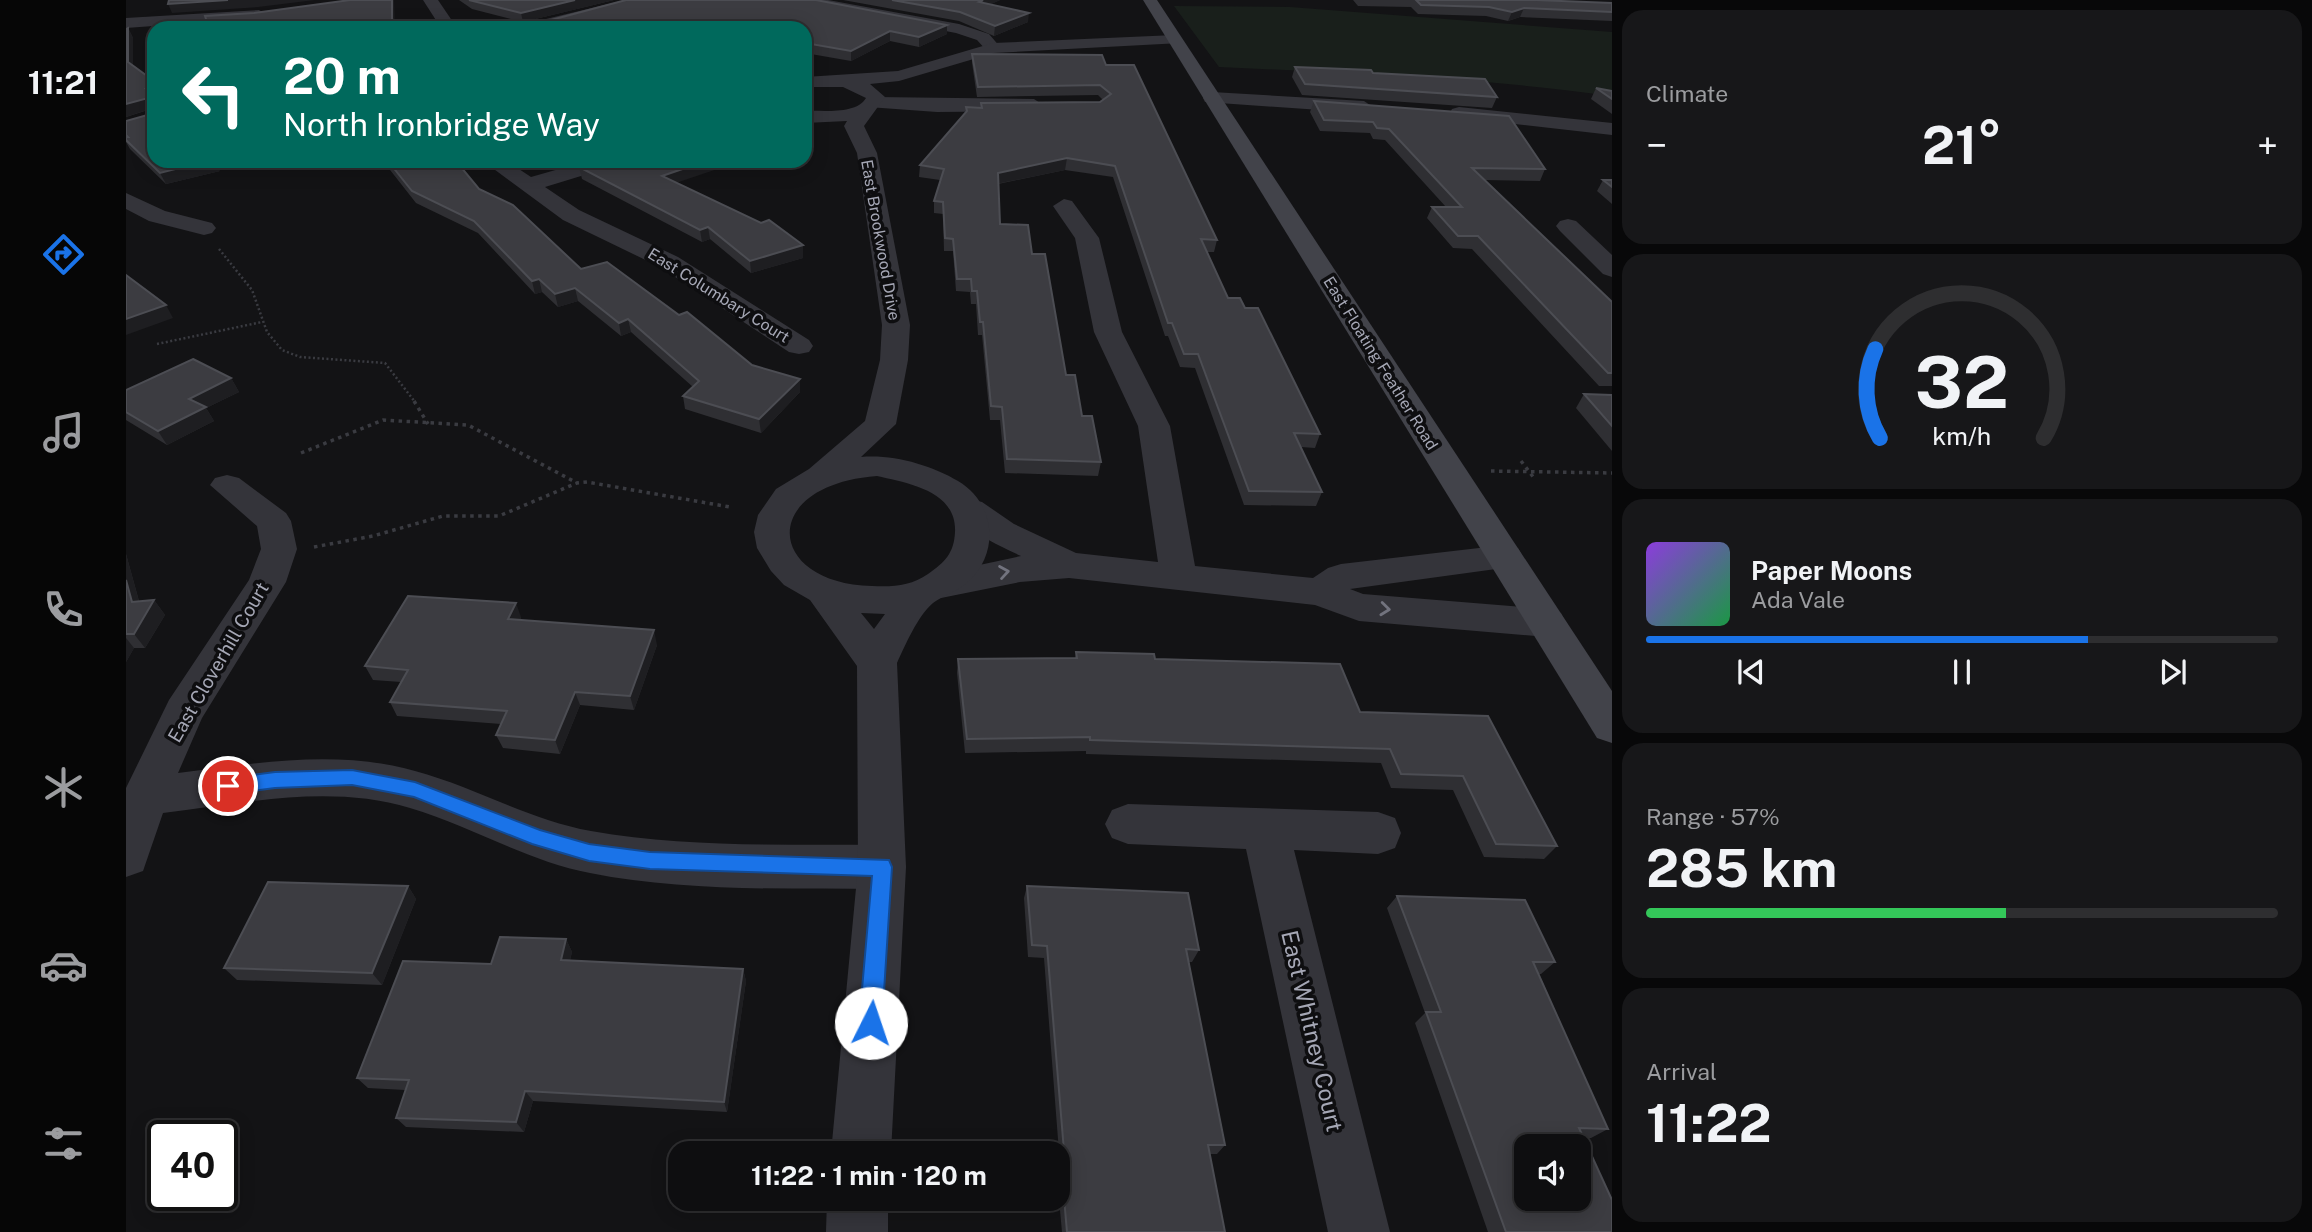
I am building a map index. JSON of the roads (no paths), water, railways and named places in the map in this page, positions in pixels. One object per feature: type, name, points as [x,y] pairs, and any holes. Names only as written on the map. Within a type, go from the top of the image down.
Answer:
[{"type":"main road","name":"East Floating Feather Road","points":[[1150,0],[1612,726]]},
{"type":"street","points":[[430,0],[440,10],[446,21]]},
{"type":"street","points":[[556,21],[644,0]]},
{"type":"street","points":[[804,0],[959,29],[983,37],[993,48]]},
{"type":"street","points":[[815,18],[841,7]]},
{"type":"street","points":[[156,21],[277,13]]},
{"type":"street","points":[[126,23],[147,22]]},
{"type":"street","points":[[812,82],[899,76],[993,48],[1074,45],[1103,50],[1180,47]]},
{"type":"street","points":[[871,103],[899,76]]},
{"type":"street","points":[[836,81],[863,87],[871,103]]},
{"type":"street","points":[[1213,98],[1390,108]]},
{"type":"street","points":[[812,117],[830,118],[871,103],[937,106],[1052,104]]},
{"type":"street","name":"East Brookwood Drive","points":[[871,103],[854,126],[867,153],[896,325],[894,360],[880,424]]},
{"type":"street","points":[[1445,112],[1612,129]]},
{"type":"street","name":"East Brookwood Drive","points":[[812,119],[860,140]]},
{"type":"street","name":"East Columbary Court","points":[[503,168],[571,215],[670,262],[799,346]]},
{"type":"street","points":[[528,185],[586,168]]},
{"type":"street","points":[[126,200],[157,216],[205,228]]},
{"type":"street","points":[[1064,206],[1087,238],[1108,332],[1154,426],[1179,577]]},
{"type":"street","points":[[1568,226],[1612,269]]},
{"type":"street","points":[[935,480],[880,424],[818,477],[788,497],[778,511],[773,525],[773,541],[778,556],[804,583],[824,592],[872,601],[1020,569],[1069,565],[1320,592],[1359,607],[1547,623]]},
{"type":"street","points":[[818,477],[836,471],[877,466],[897,468],[935,480],[950,489],[970,510],[1010,537],[1069,565]]},
{"type":"street","name":"East Cloverhill Court","points":[[126,856],[145,796],[184,712],[267,582],[279,549],[274,521],[227,485]]},
{"type":"street","points":[[862,1141],[882,867],[877,663],[889,638],[930,590],[963,567],[975,545],[976,529],[970,510]]},
{"type":"street","points":[[1320,592],[1341,577],[1505,557]]},
{"type":"street","points":[[824,592],[877,663]]},
{"type":"street","points":[[145,796],[275,780],[352,777],[415,790],[539,838],[589,852],[650,860],[771,866],[882,867]]},
{"type":"street","points":[[1128,824],[1378,834]]},
{"type":"street","name":"East Whitney Court","points":[[1265,829],[1359,1232]]},
{"type":"street","points":[[857,1232],[858,1211]]}]
